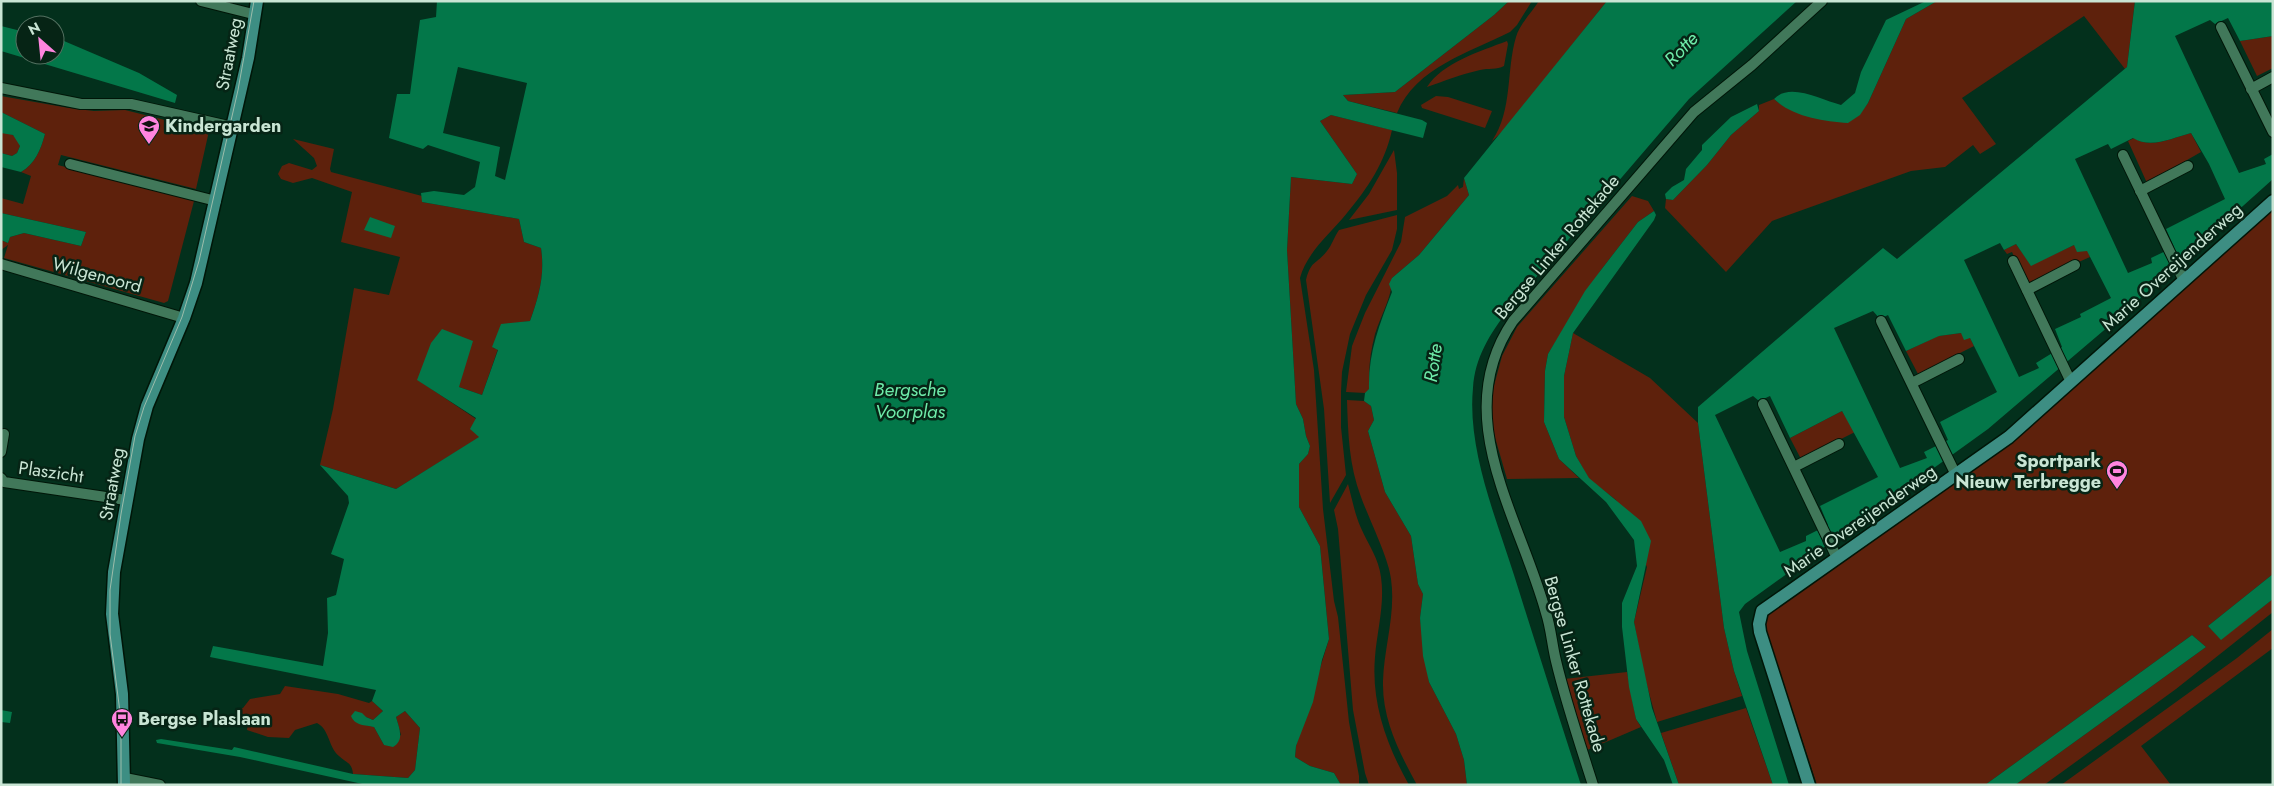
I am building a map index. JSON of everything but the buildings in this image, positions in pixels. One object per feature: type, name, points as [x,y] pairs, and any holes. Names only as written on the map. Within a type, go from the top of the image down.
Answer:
[{"type":"street","points":[[200,1],[254,17]]},
{"type":"street","name":"Straatweg","points":[[125,781],[122,694],[112,614],[114,572],[126,500],[138,439],[148,406],[184,318],[196,283],[233,127],[257,1]]},
{"type":"street","name":"Bergse Linker Rottekade","points":[[1593,785],[1556,661],[1546,612],[1501,486],[1493,455],[1486,416],[1490,368],[1499,341],[1514,321],[1694,112],[1752,66],[1822,1]]},
{"type":"street","points":[[2221,27],[2273,132]]},
{"type":"street","points":[[2251,89],[2273,77]]},
{"type":"street","points":[[1,88],[81,104],[131,104],[233,127]]},
{"type":"street","points":[[2122,155],[2184,281]]},
{"type":"street","points":[[70,164],[216,201]]},
{"type":"street","points":[[2140,191],[2188,166]]},
{"type":"street","name":"Marie Overeijenderweg","points":[[1810,785],[1759,624],[1762,611],[1837,558],[1954,469],[2009,437],[2273,201]]},
{"type":"street","points":[[2013,260],[2071,382]]},
{"type":"street","name":"Wilgenoord","points":[[1,264],[184,318]]},
{"type":"street","points":[[2027,290],[2075,265]]},
{"type":"street","points":[[1881,321],[1954,469]]},
{"type":"street","points":[[1912,383],[1959,359]]},
{"type":"street","points":[[1763,404],[1837,558]]},
{"type":"street","name":"Plaszicht","points":[[1,452],[4,434]]},
{"type":"street","points":[[1794,467],[1839,444]]},
{"type":"street","name":"Plaszicht","points":[[1,478],[4,482],[126,500]]},
{"type":"street","points":[[125,781],[160,785]]},
{"type":"shaded area","points":[[1509,1],[1532,1],[1517,25],[1510,32],[1445,63],[1430,73],[1406,97],[1397,113],[1348,101],[1343,95],[1395,92],[1494,15]]},
{"type":"shaded area","points":[[1539,1],[1607,1],[1504,130],[1492,141],[1499,129],[1506,103],[1516,37],[1523,23]]},
{"type":"shaded area","points":[[1937,1],[2135,1],[2127,67],[2125,69],[2084,16],[1962,98],[1996,144],[1980,154],[1973,145],[1945,167],[1911,171],[1772,221],[1726,272],[1665,208],[1666,199],[1673,200],[1707,165],[1731,135],[1759,111],[1759,105],[1774,99],[1783,106],[1803,113],[1814,115],[1859,115],[1868,103],[1906,19]]},
{"type":"shaded area","points":[[2273,36],[2273,68],[2257,76],[2240,41]]},
{"type":"shaded area","points":[[1507,41],[1504,66],[1483,69],[1427,87],[1442,71],[1452,65]]},
{"type":"shaded area","points":[[1,96],[94,111],[125,110],[209,131],[196,189],[61,155],[58,165],[194,201],[168,301],[164,303],[4,258],[8,245],[1,250],[1,240],[8,243],[10,237],[24,233],[81,246],[86,232],[1,213],[1,198],[23,204],[31,176],[21,172],[37,156],[45,134],[1,112]]},
{"type":"shaded area","points":[[1436,96],[1448,97],[1492,111],[1485,128],[1422,108],[1421,105]]},
{"type":"shaded area","points":[[1331,115],[1392,130],[1385,153],[1369,184],[1313,252],[1300,278],[1314,370],[1323,509],[1334,601],[1338,617],[1349,722],[1359,785],[1341,785],[1334,773],[1310,766],[1295,757],[1296,746],[1329,639],[1320,546],[1299,507],[1299,464],[1308,454],[1310,446],[1303,419],[1296,404],[1287,250],[1291,177],[1352,184],[1357,174],[1320,121]]},
{"type":"shaded area","points":[[1,133],[8,133],[15,137],[20,146],[17,153],[12,156],[1,153]]},
{"type":"shaded area","points":[[2191,133],[2201,152],[2147,183],[2128,141],[2134,138],[2147,143],[2154,143]]},
{"type":"shaded area","points":[[293,139],[334,149],[331,172],[422,196],[422,202],[519,219],[524,242],[541,248],[542,267],[540,285],[530,321],[501,325],[493,348],[498,349],[482,395],[459,387],[423,367],[418,380],[476,419],[480,437],[396,489],[320,465],[333,409],[354,288],[389,295],[400,257],[341,242],[352,192],[312,178],[293,183],[281,179],[278,174],[282,166],[289,163],[312,170],[317,166],[314,158]]},
{"type":"shaded area","points":[[1394,150],[1397,173],[1397,210],[1349,220],[1369,194]]},
{"type":"shaded area","points":[[1464,178],[1469,195],[1419,255],[1392,278],[1386,306],[1375,334],[1372,348],[1369,368],[1370,389],[1365,393],[1346,392],[1352,346],[1365,313],[1401,242],[1405,217],[1447,196],[1458,185],[1459,189],[1463,187]]},
{"type":"shaded area","points":[[1632,196],[1648,201],[1654,211],[1638,222],[1601,270],[1548,354],[1545,371],[1544,422],[1559,459],[1579,478],[1507,479],[1492,427],[1492,393],[1502,356],[1517,327]]},
{"type":"shaded area","name":"Sportpark Nieuw Terbregge","points":[[2273,206],[2273,574],[2208,626],[2221,639],[2273,599],[2273,612],[2176,689],[2044,785],[2015,785],[2206,647],[2192,635],[1985,785],[1817,785],[1766,630],[1765,619],[1772,611],[2017,433]]},
{"type":"shaded area","points":[[1397,215],[1397,229],[1392,250],[1366,295],[1350,334],[1342,372],[1341,392],[1341,427],[1346,475],[1330,503],[1324,409],[1306,280],[1312,266],[1327,251],[1339,230]]},
{"type":"shaded area","points":[[2016,244],[2031,265],[2074,245],[2088,251],[2090,257],[2027,285],[2012,252],[2007,254],[2004,250]]},
{"type":"shaded area","points":[[1573,333],[1650,378],[1698,423],[1724,628],[1742,696],[1657,722],[1643,671],[1634,622],[1647,567],[1616,500],[1589,479],[1576,456],[1564,417],[1564,376]]},
{"type":"shaded area","points":[[1961,333],[1970,338],[1974,346],[1918,374],[1906,351],[1938,336]]},
{"type":"shaded area","points":[[1347,400],[1364,401],[1371,406],[1374,420],[1368,431],[1385,492],[1411,536],[1418,584],[1423,594],[1420,618],[1429,682],[1456,734],[1464,760],[1467,785],[1417,785],[1393,735],[1383,695],[1384,668],[1392,605],[1391,579],[1387,561],[1361,497],[1354,473],[1349,437]]},
{"type":"shaded area","points":[[1842,411],[1855,432],[1801,459],[1790,438]]},
{"type":"shaded area","points":[[1348,484],[1357,518],[1376,558],[1381,577],[1381,607],[1374,674],[1378,707],[1382,724],[1394,755],[1409,785],[1369,785],[1365,773],[1353,710],[1338,529],[1334,510]]},
{"type":"shaded area","points":[[2273,629],[2273,648],[2141,746],[2171,785],[2061,785],[2237,658]]},
{"type":"shaded area","points":[[1627,672],[1636,719],[1641,727],[1585,751],[1564,679]]},
{"type":"shaded area","points":[[285,686],[338,694],[369,703],[372,701],[383,711],[373,720],[366,717],[363,724],[374,727],[384,745],[401,735],[396,717],[405,711],[420,728],[415,770],[408,778],[353,774],[350,765],[335,752],[327,734],[317,723],[295,730],[289,738],[268,737],[247,730],[248,722],[239,709],[243,708],[250,699],[280,694]]},
{"type":"shaded area","points":[[1746,708],[1773,785],[1679,785],[1661,733]]},
{"type":"water","name":"Bergsche Voorplas","points":[[437,1],[1509,1],[1494,15],[1395,92],[1343,95],[1348,101],[1422,120],[1427,123],[1423,138],[1331,115],[1320,121],[1357,174],[1352,184],[1291,177],[1287,250],[1296,404],[1303,419],[1310,446],[1308,454],[1299,464],[1299,507],[1320,546],[1329,639],[1322,660],[1313,702],[1296,746],[1295,757],[1310,766],[1334,773],[1341,785],[367,785],[240,757],[157,743],[156,740],[161,739],[232,750],[234,747],[353,774],[408,778],[415,770],[420,728],[405,711],[396,717],[400,729],[400,737],[397,744],[393,747],[384,745],[374,727],[355,722],[351,716],[355,711],[373,720],[383,711],[372,701],[376,690],[210,657],[213,646],[323,666],[328,633],[327,598],[336,595],[344,559],[331,554],[349,503],[348,496],[320,465],[396,489],[479,437],[470,429],[476,418],[417,380],[431,343],[442,329],[473,341],[459,387],[482,395],[498,350],[492,347],[501,324],[530,321],[540,285],[542,267],[541,248],[524,242],[519,219],[422,202],[421,193],[434,191],[464,195],[475,187],[480,162],[428,145],[423,149],[389,138],[397,94],[410,94],[420,20],[436,17]],"holes":[[[458,67],[527,83],[505,180],[495,176],[500,147],[443,133]]]},
{"type":"water","name":"Rotte","points":[[1607,1],[1797,1],[1689,99],[1508,310],[1484,346],[1474,377],[1472,411],[1474,435],[1484,483],[1581,785],[1467,785],[1464,760],[1456,734],[1429,682],[1423,656],[1420,618],[1423,594],[1418,584],[1411,536],[1385,492],[1368,431],[1374,420],[1371,406],[1364,401],[1365,393],[1369,389],[1372,352],[1392,292],[1389,284],[1392,278],[1419,255],[1469,195],[1464,178]]},
{"type":"water","points":[[1926,1],[1937,1],[1906,19],[1868,103],[1860,115],[1848,123],[1799,114],[1774,99],[1781,94],[1797,92],[1841,105],[1855,93],[1861,72],[1886,20]]},
{"type":"water","points":[[2135,1],[2273,1],[2273,36],[2240,41],[2228,18],[2215,24],[2210,20],[2175,36],[2239,173],[2266,164],[2264,159],[2273,154],[2273,179],[2116,320],[1988,429],[1745,604],[1739,612],[1747,651],[1789,785],[1773,785],[1734,671],[1724,628],[1698,423],[1698,407],[1883,248],[1897,259],[2127,67]],"holes":[[[2191,133],[2209,164],[2225,199],[2166,229],[2174,247],[2151,258],[2152,263],[2128,273],[2075,159],[2108,144],[2111,149],[2133,138],[2147,143],[2169,140]],[[2000,243],[2004,250],[2016,244],[2031,266],[2074,245],[2077,252],[2087,251],[2111,298],[2080,314],[2081,317],[2055,329],[2062,347],[2036,363],[2039,368],[2019,377],[1964,260]],[[1873,311],[1880,319],[1888,315],[1906,351],[1939,336],[1961,333],[1964,340],[1970,338],[1997,392],[1940,422],[1948,440],[1924,452],[1927,458],[1900,468],[1834,328]],[[1753,396],[1759,401],[1770,396],[1790,438],[1842,411],[1878,477],[1820,506],[1828,525],[1806,536],[1806,541],[1780,552],[1715,415]]]},
{"type":"water","points":[[1,26],[15,30],[15,55],[1,51]]},
{"type":"water","points":[[65,41],[139,73],[177,95],[175,103],[48,65],[65,65]]},
{"type":"water","points":[[1757,104],[1759,111],[1731,135],[1707,165],[1673,200],[1666,199],[1665,194],[1684,180],[1686,169],[1702,150],[1702,145],[1731,117]]},
{"type":"water","points":[[1,112],[45,134],[37,156],[21,172],[1,167],[1,153],[12,156],[17,153],[20,146],[13,135],[1,133]]},
{"type":"water","points":[[1654,211],[1656,215],[1654,220],[1573,333],[1564,376],[1564,417],[1576,456],[1589,478],[1641,521],[1651,541],[1634,622],[1652,708],[1679,785],[1673,785],[1664,760],[1636,719],[1629,687],[1622,627],[1622,603],[1637,566],[1634,540],[1606,502],[1559,459],[1544,422],[1545,371],[1548,354],[1585,291],[1638,222]]},
{"type":"water","points":[[1,213],[86,232],[81,246],[24,233],[10,237],[8,243],[1,240]]},
{"type":"water","points":[[370,217],[395,226],[391,238],[364,230]]},
{"type":"water","points":[[2273,574],[2273,599],[2221,640],[2208,626]]},
{"type":"water","points":[[2192,635],[2206,647],[2015,785],[1985,785]]},
{"type":"water","points":[[1,710],[12,712],[10,723],[1,722]]},
{"type":"tram line","points":[[121,785],[121,720],[110,634],[110,590],[121,514],[135,436],[144,407],[182,317],[199,261],[238,90],[254,1]]},
{"type":"place","name":"Kindergarden","points":[[149,145]]},
{"type":"place","name":"Sportpark Nieuw Terbregge","points":[[2117,490]]},
{"type":"place","name":"Bergse Plaslaan","points":[[122,738]]}]
